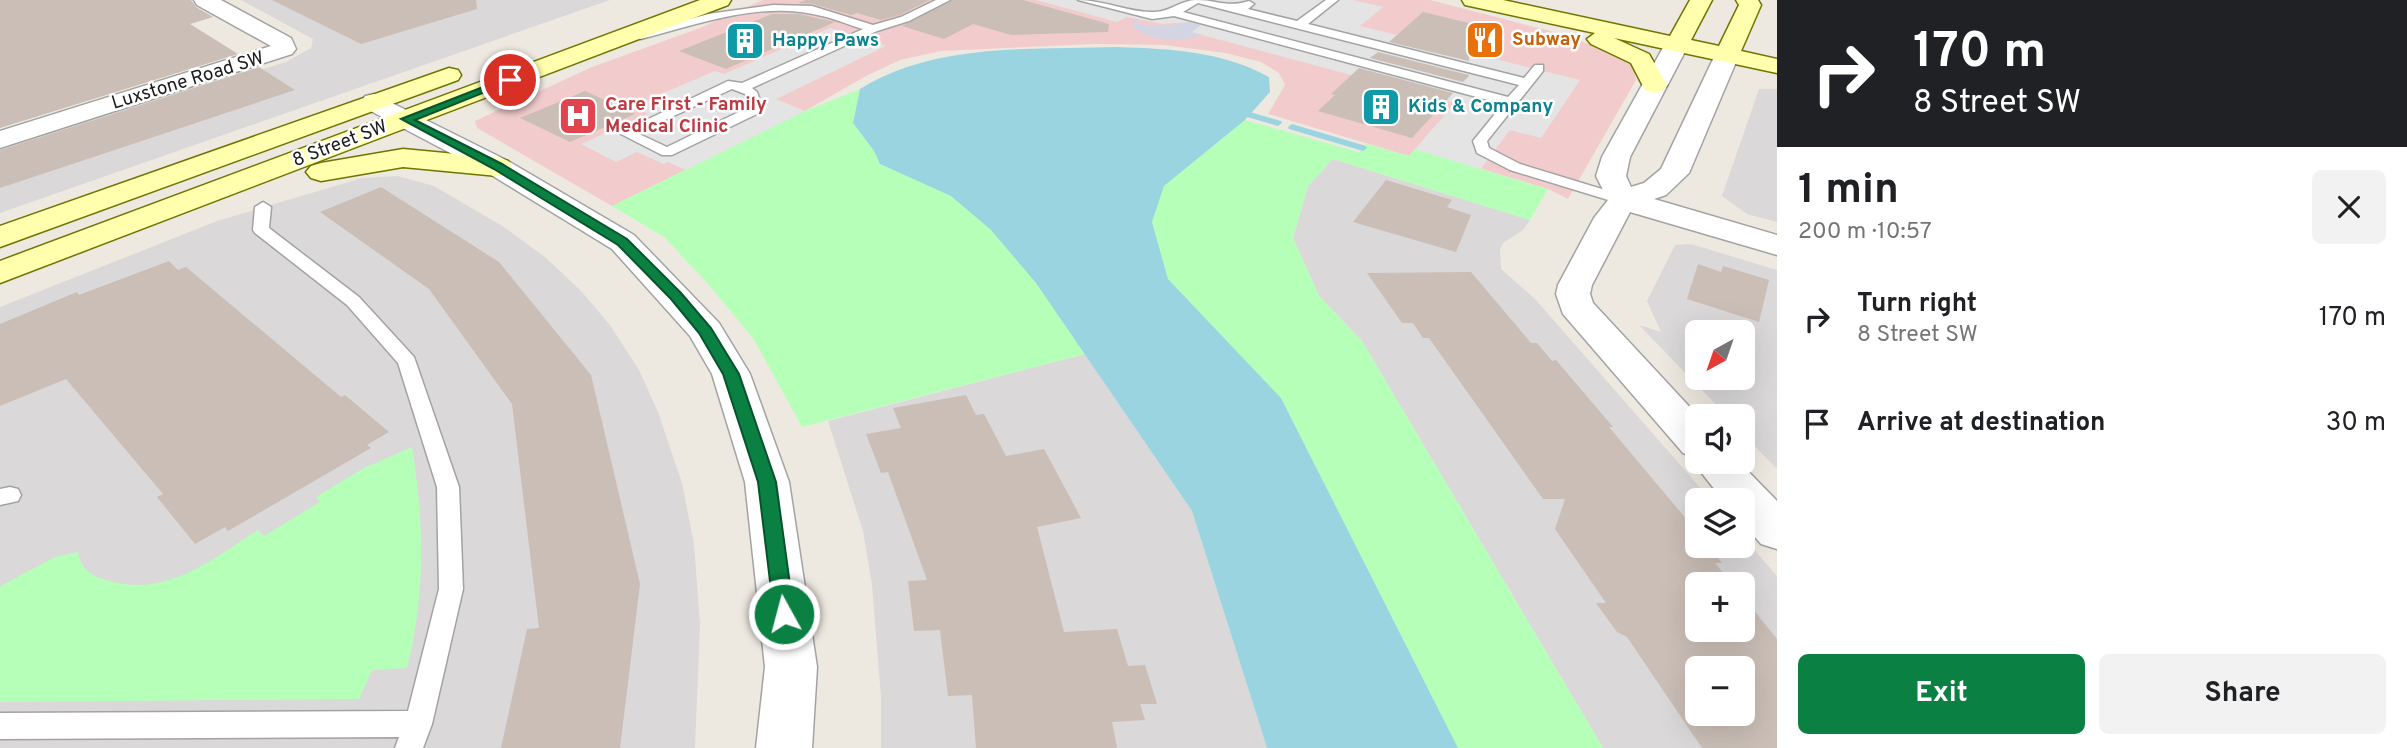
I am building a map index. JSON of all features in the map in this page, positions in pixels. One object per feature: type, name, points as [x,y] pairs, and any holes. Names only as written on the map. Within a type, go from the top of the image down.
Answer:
[{"type":"main road","name":"8 Street SW","points":[[0,273],[720,0]]},
{"type":"main road","points":[[1466,0],[1562,26],[1620,47],[1641,59],[1654,85]]},
{"type":"main road","points":[[1473,0],[1748,37],[1777,66]]},
{"type":"main road","points":[[1678,29],[1701,0]]},
{"type":"main road","points":[[1748,2],[1748,37]]},
{"type":"main road","points":[[1748,2],[1748,37]]},
{"type":"main road","points":[[587,26],[638,8]]},
{"type":"main road","name":"8 Street SW","points":[[0,237],[474,66]]},
{"type":"main road","points":[[149,217],[374,161],[403,158],[498,167]]},
{"type":"street","name":"Luxstone Road SW","points":[[0,139],[284,49],[283,43],[205,0]]},
{"type":"street","points":[[1678,29],[1654,85],[1616,158],[1611,176],[1623,200],[1777,245]]},
{"type":"street","points":[[1685,428],[1576,306],[1573,294],[1575,285],[1610,218],[1623,200],[1655,189],[1674,173],[1748,37]]},
{"type":"street","points":[[374,102],[498,167],[623,242],[706,331],[731,374],[767,482],[791,667],[784,748]]},
{"type":"street","points":[[1725,474],[1777,531]]},
{"type":"lane","points":[[793,0],[873,29]]},
{"type":"lane","points":[[742,88],[751,92],[756,109],[667,152],[626,133],[732,85],[742,88],[945,0]]},
{"type":"lane","points":[[1083,0],[1152,16],[1174,13],[1511,102]]},
{"type":"lane","points":[[1174,13],[1196,0],[1527,83]]},
{"type":"lane","points":[[1239,10],[1254,0]]},
{"type":"lane","points":[[1299,25],[1333,0]]},
{"type":"lane","points":[[554,63],[739,9],[821,12]]},
{"type":"lane","points":[[1539,68],[1480,141],[1482,150],[1515,167],[1623,200]]},
{"type":"lane","points":[[0,726],[413,736],[451,589],[448,487],[407,361],[353,300],[261,230],[263,207]]},
{"type":"shaded area","points":[[241,0],[610,0],[0,213],[0,152],[286,62],[311,48],[313,39]]},
{"type":"shaded area","points":[[763,0],[1430,0],[1550,31],[1604,49],[1633,62],[1636,80],[1568,199],[1548,189],[1416,149],[1409,156],[1268,114],[1285,85],[1279,73],[1261,62],[1225,53],[1164,45],[1095,44],[941,51],[900,60],[805,111],[612,206],[477,128],[475,121],[592,67],[700,28]]},
{"type":"shaded area","points":[[1036,0],[1353,0],[1383,7],[1360,26],[1580,80],[1541,138],[1510,130],[1481,169],[1415,149],[1455,103],[1191,32],[1200,25],[1189,22],[1163,24],[1127,17],[1117,22]]},
{"type":"shaded area","points":[[1135,19],[1138,20],[1137,23],[1149,26],[1189,22],[1201,25],[1192,32],[1203,35],[1182,40],[1154,38],[1135,29],[1132,25]]},
{"type":"shaded area","points":[[830,28],[886,46],[776,99],[805,111],[686,170],[668,162],[663,164],[637,152],[616,162],[581,144],[648,114],[633,106],[715,71],[724,74]]},
{"type":"shaded area","points":[[1759,89],[1777,89],[1777,222],[1747,214],[1722,196]]},
{"type":"shaded area","points":[[1333,159],[1530,220],[1523,230],[1503,243],[1500,250],[1501,269],[1535,299],[1685,470],[1685,474],[1688,474],[1700,488],[1685,488],[1685,558],[1755,558],[1755,551],[1777,576],[1777,748],[1603,748],[1362,341],[1319,296],[1293,238],[1308,186]]},
{"type":"shaded area","points":[[398,176],[434,186],[504,227],[545,257],[581,291],[610,325],[639,370],[658,412],[682,483],[694,544],[700,624],[695,748],[0,748],[0,307],[217,221],[362,178]]},
{"type":"shaded area","points":[[1691,244],[1777,270],[1777,469],[1755,446],[1755,404],[1715,404],[1702,390],[1755,390],[1755,320],[1685,320],[1685,373],[1639,325],[1661,332],[1647,301],[1675,245]]},
{"type":"shaded area","points":[[1085,354],[1192,511],[1267,748],[881,748],[881,697],[872,585],[863,531],[828,421]]},
{"type":"green space","points":[[860,89],[853,123],[874,151],[880,164],[949,195],[988,226],[1024,267],[1085,354],[802,427],[753,338],[708,284],[664,237],[612,206],[805,111]]},
{"type":"green space","points":[[1245,120],[1359,152],[1367,144],[1409,156],[1415,149],[1548,189],[1530,220],[1333,159],[1308,186],[1293,238],[1319,296],[1362,341],[1603,748],[1458,748],[1281,398],[1168,279],[1152,222],[1164,186]]},
{"type":"green space","points":[[412,447],[421,530],[420,585],[413,640],[407,668],[372,670],[359,699],[0,702],[0,587],[4,584],[55,557],[78,552],[87,571],[106,580],[128,585],[168,580],[205,564],[258,530],[264,536],[320,502],[316,497],[364,468]]},
{"type":"water","points":[[1118,47],[1196,53],[1233,62],[1269,77],[1270,92],[1245,120],[1164,186],[1152,222],[1168,279],[1281,398],[1458,748],[1267,748],[1192,511],[1036,283],[991,230],[951,196],[880,164],[874,151],[853,123],[860,89],[889,74],[920,63],[952,56],[1019,49]]},
{"type":"building","points":[[0,0],[191,0],[196,7],[213,17],[190,24],[238,54],[0,128]]},
{"type":"building","points":[[272,0],[476,0],[477,9],[361,44]]},
{"type":"building","points":[[806,0],[930,0],[900,15],[881,20],[798,3]]},
{"type":"building","points":[[952,0],[1023,0],[1109,24],[1108,32],[1011,35],[973,24],[944,39],[902,26]]},
{"type":"building","points":[[1423,12],[1469,23],[1469,61],[1389,42]]},
{"type":"building","points":[[772,14],[799,14],[835,22],[726,69],[679,51]]},
{"type":"building","points":[[1378,52],[1469,76],[1463,82],[1370,58]]},
{"type":"building","points":[[259,67],[295,90],[0,188],[0,150]]},
{"type":"building","name":"Kids & Company","points":[[1359,68],[1453,93],[1412,138],[1318,111],[1335,95],[1331,94]]},
{"type":"building","name":"Care First - Family Medical Clinic","points":[[585,91],[635,114],[570,142],[520,118]]},
{"type":"building","points":[[1386,180],[1452,200],[1447,207],[1471,215],[1456,252],[1353,222]]},
{"type":"building","points":[[381,187],[499,262],[591,375],[640,584],[620,748],[501,748],[527,629],[539,628],[512,404],[429,289],[320,212]]},
{"type":"building","points":[[169,261],[178,270],[186,267],[341,397],[345,395],[389,432],[367,445],[371,448],[228,531],[225,527],[195,544],[157,497],[163,494],[66,379],[0,406],[0,324],[77,292],[79,295]]},
{"type":"building","points":[[1698,264],[1721,272],[1723,266],[1769,280],[1759,322],[1687,299]]},
{"type":"building","points":[[1471,272],[1531,343],[1537,343],[1552,361],[1556,360],[1685,518],[1685,558],[1718,558],[1722,563],[1715,563],[1722,572],[1685,572],[1685,642],[1755,642],[1755,612],[1777,639],[1777,748],[1702,748],[1687,726],[1755,726],[1755,656],[1685,656],[1685,723],[1627,637],[1617,632],[1596,603],[1606,603],[1555,529],[1565,499],[1543,499],[1429,338],[1423,338],[1413,323],[1402,323],[1367,273]]},
{"type":"building","points":[[966,395],[976,415],[984,414],[1006,456],[1044,449],[1081,518],[1037,527],[1064,632],[1117,629],[1128,666],[1145,665],[1157,704],[1140,704],[1145,720],[1112,722],[1117,748],[976,748],[972,695],[948,696],[940,630],[914,631],[908,581],[927,580],[888,472],[881,473],[866,434],[901,428],[893,408]]},
{"type":"waterway","points":[[1250,115],[1278,123]]},
{"type":"waterway","points":[[1292,127],[1363,148]]},
{"type":"place","name":"Subway","points":[[1485,40]]},
{"type":"place","name":"Happy Paws","points":[[745,41]]},
{"type":"place","name":"Kids & Company","points":[[1381,107]]},
{"type":"place","name":"Care First - Family Medical Clinic","points":[[578,116]]},
{"type":"route","points":[[510,80],[406,119],[498,167],[623,242],[706,331],[731,374],[767,482],[784,614]]}]
